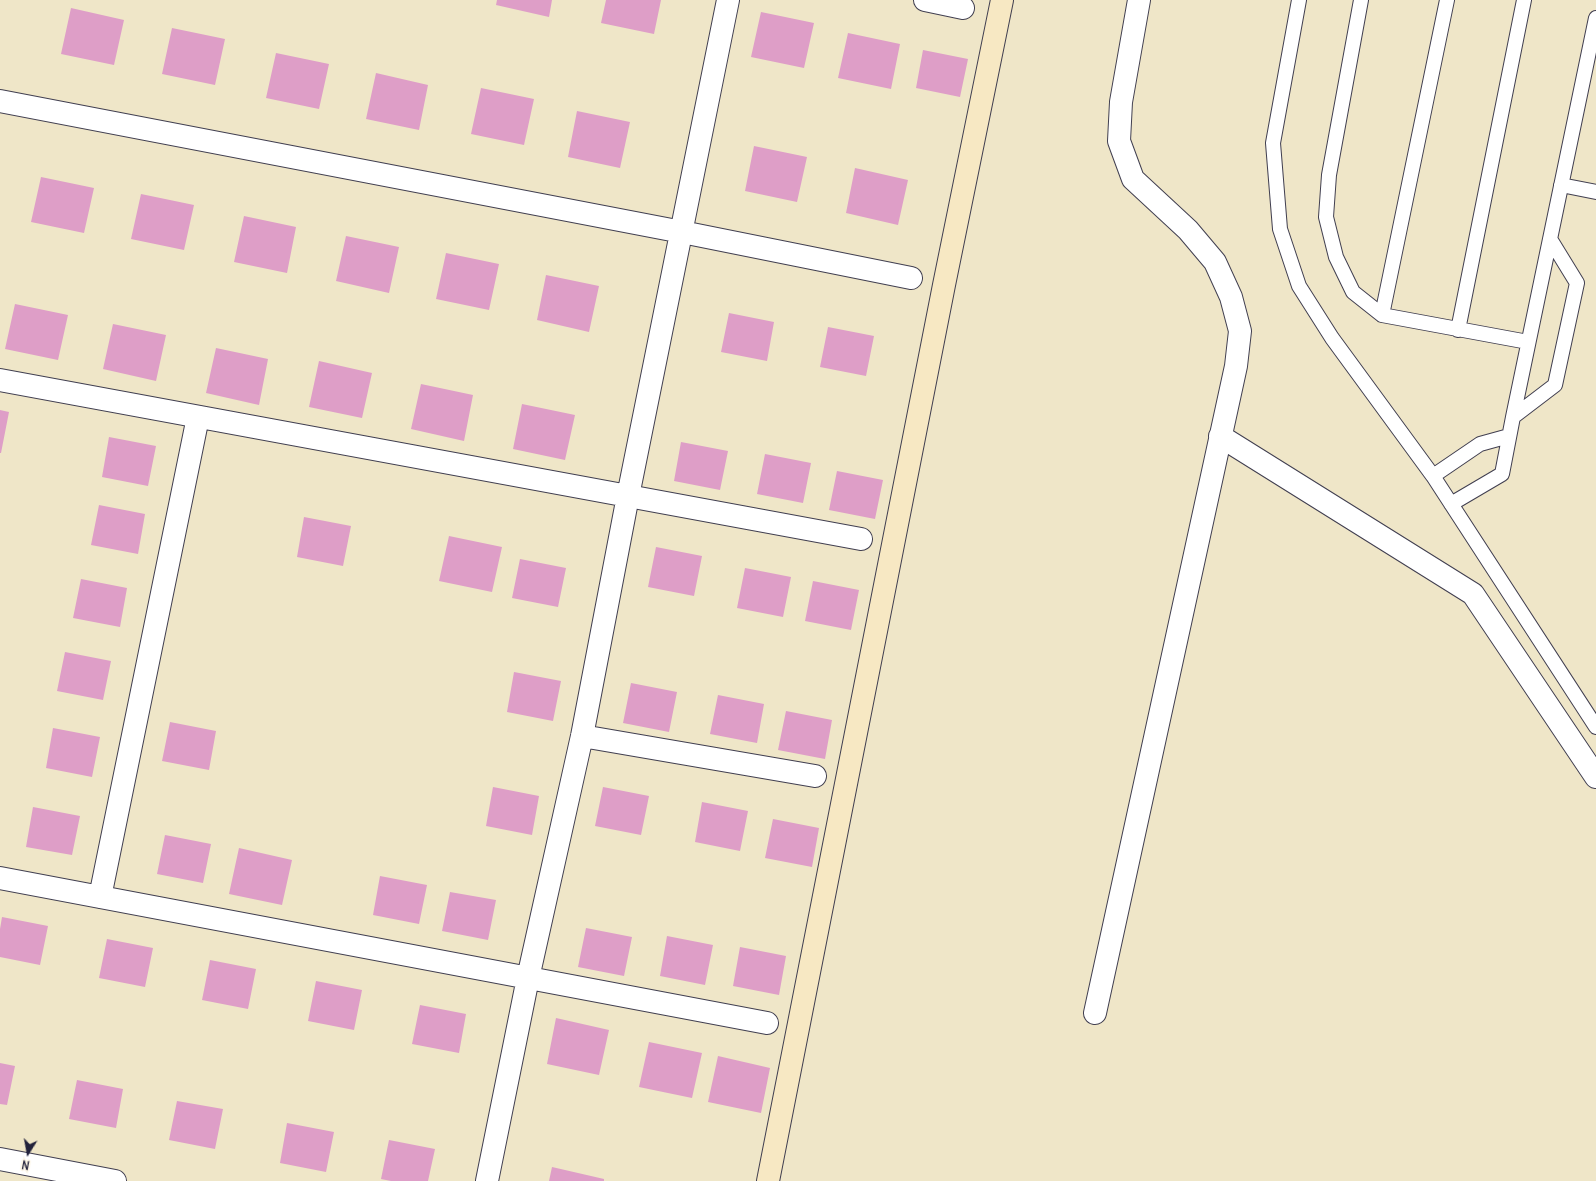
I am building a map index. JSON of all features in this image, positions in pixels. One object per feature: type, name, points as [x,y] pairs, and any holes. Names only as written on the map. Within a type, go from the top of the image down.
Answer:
[{"type":"street","points":[[488,1181],[528,978],[582,736],[628,496],[728,0]]},
{"type":"street","points":[[925,0],[963,8]]},
{"type":"street","points":[[768,1181],[938,316],[1002,0]]},
{"type":"street","points":[[1095,1013],[1236,366],[1240,331],[1230,297],[1215,262],[1188,230],[1133,179],[1119,141],[1120,102],[1139,0]]},
{"type":"street","points":[[0,101],[682,232],[911,278]]},
{"type":"street","points":[[0,380],[860,539]]},
{"type":"street","points":[[100,897],[198,417]]},
{"type":"street","points":[[1220,436],[1473,594],[1596,777]]},
{"type":"street","points":[[582,736],[815,776]]},
{"type":"street","points":[[0,878],[767,1023]]},
{"type":"street","points":[[0,1159],[115,1181]]},
{"type":"lane","points":[[1299,0],[1273,143],[1280,229],[1299,286],[1332,338],[1433,476],[1596,727]]},
{"type":"lane","points":[[1361,0],[1329,175],[1326,217],[1336,257],[1353,292],[1382,315],[1528,342]]},
{"type":"lane","points":[[1382,315],[1447,0]]},
{"type":"lane","points":[[1458,330],[1524,0]]},
{"type":"lane","points":[[1451,504],[1502,474],[1561,185],[1591,70],[1596,18]]},
{"type":"lane","points":[[1561,185],[1596,192]]},
{"type":"lane","points":[[1513,416],[1555,385],[1577,283],[1550,239]]},
{"type":"lane","points":[[1433,476],[1480,444],[1509,436]]},
{"type":"building","points":[[497,0],[552,0],[549,17],[496,5]]},
{"type":"building","points":[[606,0],[661,0],[654,34],[601,23]]},
{"type":"building","points":[[71,8],[124,20],[114,65],[61,54]]},
{"type":"building","points":[[761,12],[814,23],[804,68],[751,57]]},
{"type":"building","points":[[172,28],[225,39],[215,85],[162,74]]},
{"type":"building","points":[[848,33],[900,44],[891,89],[838,78]]},
{"type":"building","points":[[923,50],[968,59],[960,97],[916,88]]},
{"type":"building","points":[[276,53],[329,64],[319,109],[266,98]]},
{"type":"building","points":[[376,73],[428,85],[419,130],[366,119]]},
{"type":"building","points":[[481,88],[534,99],[524,145],[471,134]]},
{"type":"building","points":[[577,111],[630,122],[620,168],[568,157]]},
{"type":"building","points":[[754,146],[807,157],[797,202],[745,191]]},
{"type":"building","points":[[855,168],[908,180],[898,225],[846,213]]},
{"type":"building","points":[[41,177],[94,188],[84,233],[31,222]]},
{"type":"building","points":[[141,194],[194,205],[184,250],[131,239]]},
{"type":"building","points":[[244,216],[296,227],[287,273],[234,262]]},
{"type":"building","points":[[346,236],[399,247],[389,293],[336,281]]},
{"type":"building","points":[[446,253],[499,264],[489,310],[436,299]]},
{"type":"building","points":[[546,275],[599,286],[589,332],[537,320]]},
{"type":"building","points":[[15,304],[68,315],[58,360],[5,349]]},
{"type":"building","points":[[729,313],[774,322],[767,361],[721,352]]},
{"type":"building","points":[[113,324],[166,335],[156,381],[103,369]]},
{"type":"building","points":[[828,327],[874,336],[866,376],[820,367]]},
{"type":"building","points":[[216,348],[268,359],[259,405],[206,393]]},
{"type":"building","points":[[319,361],[372,373],[362,418],[309,407]]},
{"type":"building","points":[[421,384],[473,395],[464,441],[411,429]]},
{"type":"building","points":[[522,404],[575,415],[565,460],[513,449]]},
{"type":"building","points":[[0,410],[9,412],[1,453],[0,453]]},
{"type":"building","points":[[109,437],[156,446],[148,486],[102,477]]},
{"type":"building","points":[[681,442],[728,451],[720,490],[674,481]]},
{"type":"building","points":[[765,454],[811,463],[803,503],[757,494]]},
{"type":"building","points":[[837,471],[883,480],[875,519],[829,510]]},
{"type":"building","points":[[99,505],[145,514],[138,554],[91,545]]},
{"type":"building","points":[[304,517],[351,526],[343,566],[297,557]]},
{"type":"building","points":[[449,536],[502,547],[492,592],[439,581]]},
{"type":"building","points":[[656,547],[702,556],[694,596],[648,587]]},
{"type":"building","points":[[520,559],[566,568],[558,607],[512,598]]},
{"type":"building","points":[[745,568],[791,577],[783,617],[737,608]]},
{"type":"building","points":[[81,579],[127,588],[120,627],[73,618]]},
{"type":"building","points":[[813,581],[859,590],[851,630],[805,621]]},
{"type":"building","points":[[65,652],[111,661],[103,700],[57,691]]},
{"type":"building","points":[[514,672],[561,681],[553,721],[507,712]]},
{"type":"building","points":[[631,683],[677,692],[669,732],[623,723]]},
{"type":"building","points":[[718,695],[764,704],[757,743],[710,734]]},
{"type":"building","points":[[786,711],[832,720],[825,759],[778,750]]},
{"type":"building","points":[[170,722],[216,731],[209,770],[162,761]]},
{"type":"building","points":[[53,728],[100,737],[92,777],[46,768]]},
{"type":"building","points":[[493,787],[539,796],[532,835],[486,826]]},
{"type":"building","points":[[603,787],[649,796],[641,835],[595,826]]},
{"type":"building","points":[[702,802],[748,811],[740,851],[695,842]]},
{"type":"building","points":[[33,807],[80,816],[72,855],[26,847]]},
{"type":"building","points":[[773,819],[819,828],[812,867],[765,858]]},
{"type":"building","points":[[165,835],[211,844],[203,883],[157,874]]},
{"type":"building","points":[[239,848],[292,860],[282,905],[229,894]]},
{"type":"building","points":[[380,876],[427,885],[419,924],[373,915]]},
{"type":"building","points":[[450,892],[496,900],[488,940],[442,931]]},
{"type":"building","points":[[2,917],[48,926],[40,965],[0,957],[0,929]]},
{"type":"building","points":[[586,928],[632,937],[624,976],[578,967]]},
{"type":"building","points":[[667,936],[713,945],[705,985],[660,976]]},
{"type":"building","points":[[107,939],[153,948],[145,987],[99,978]]},
{"type":"building","points":[[740,947],[786,956],[779,995],[733,986]]},
{"type":"building","points":[[210,960],[256,969],[248,1009],[202,1000]]},
{"type":"building","points":[[316,981],[362,990],[354,1030],[308,1021]]},
{"type":"building","points":[[420,1005],[466,1014],[459,1053],[412,1044]]},
{"type":"building","points":[[556,1018],[609,1030],[599,1075],[547,1064]]},
{"type":"building","points":[[649,1042],[702,1053],[692,1098],[639,1087]]},
{"type":"building","points":[[718,1056],[770,1068],[761,1113],[708,1102]]},
{"type":"building","points":[[0,1063],[15,1066],[7,1105],[0,1104]]},
{"type":"building","points":[[77,1080],[123,1089],[116,1128],[69,1119]]},
{"type":"building","points":[[177,1101],[223,1109],[215,1149],[169,1140]]},
{"type":"building","points":[[287,1123],[334,1132],[326,1172],[280,1163]]},
{"type":"building","points":[[389,1140],[435,1149],[428,1181],[391,1181],[381,1179]]},
{"type":"building","points":[[552,1167],[604,1179],[604,1181],[549,1181]]}]
